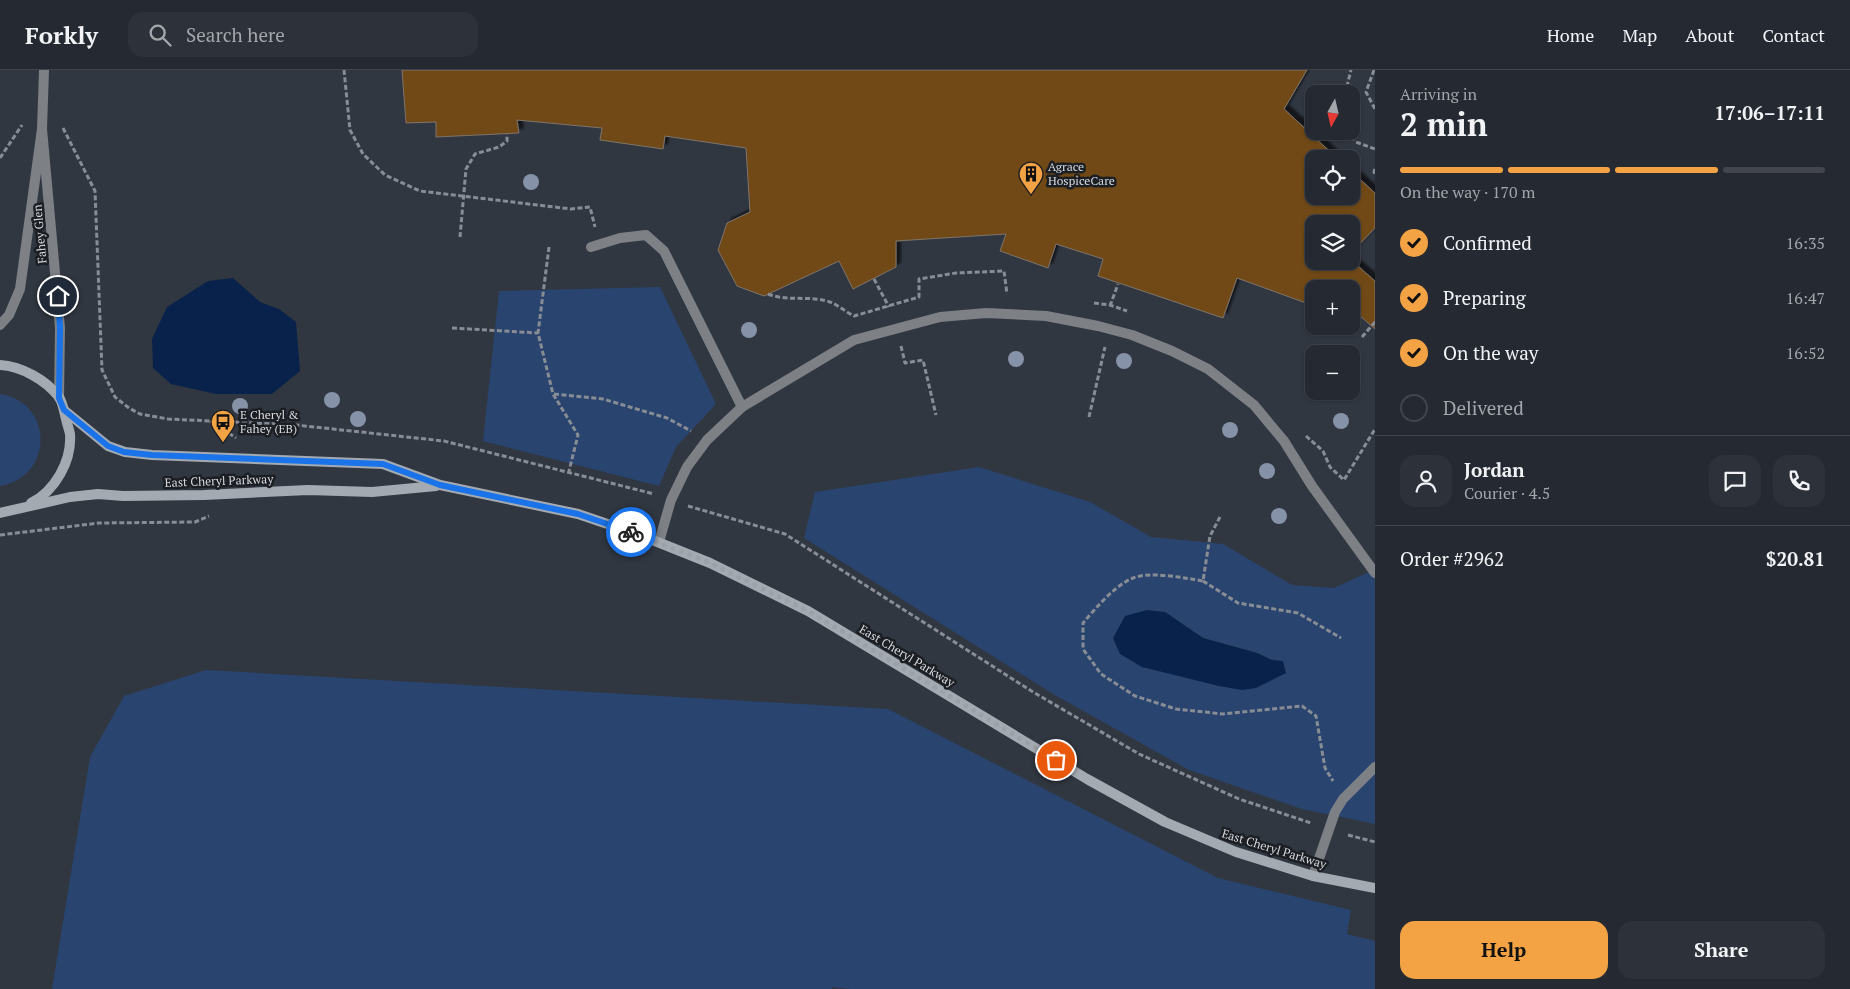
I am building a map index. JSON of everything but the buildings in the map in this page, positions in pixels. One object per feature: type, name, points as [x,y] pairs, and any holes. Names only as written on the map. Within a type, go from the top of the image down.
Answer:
[{"type":"street","name":"Fahey Glen","points":[[0,326],[9,315],[20,289],[42,129],[44,70]]},
{"type":"street","name":"Fahey Glen","points":[[42,129],[60,328],[59,398]]},
{"type":"street","points":[[595,246],[620,238],[646,235],[664,251],[742,407]]},
{"type":"street","points":[[659,542],[671,500],[687,467],[707,440],[742,407],[854,340],[940,317],[986,313],[1046,316],[1098,326],[1132,335],[1208,368],[1254,405],[1284,441],[1312,486],[1375,573]]},
{"type":"street","points":[[0,365],[23,370],[41,380],[59,398],[70,434],[67,459],[56,482],[39,499],[16,510]]},
{"type":"street","name":"East Cheryl Parkway","points":[[64,410],[108,446],[124,452],[152,455],[383,464],[440,485],[578,514],[659,542],[710,563],[808,611],[1087,779],[1166,822],[1236,852],[1313,876],[1375,888]]},
{"type":"street","name":"East Cheryl Parkway","points":[[0,513],[70,497],[98,494],[123,496],[204,495],[308,490],[372,492],[440,485]]},
{"type":"street","points":[[1313,876],[1335,812],[1344,799],[1375,767]]},
{"type":"path","points":[[344,70],[350,130],[363,154],[385,175],[420,191],[571,209],[590,207],[595,246]]},
{"type":"path","points":[[1347,85],[1351,70]]},
{"type":"path","points":[[1374,70],[1366,92],[1375,109]]},
{"type":"path","points":[[0,158],[23,124]]},
{"type":"path","points":[[460,237],[466,169],[474,154],[499,147],[507,142],[507,134]]},
{"type":"path","points":[[68,137],[94,191],[102,370],[115,397],[140,414],[168,419],[296,425],[444,441],[657,494]]},
{"type":"path","points":[[1354,140],[1375,149]]},
{"type":"path","points":[[1375,169],[1375,174]]},
{"type":"path","points":[[549,247],[538,333],[554,394],[578,435],[569,471]]},
{"type":"path","points":[[874,279],[897,328],[905,363],[923,360],[936,414]]},
{"type":"path","points":[[1362,337],[1375,322]]},
{"type":"path","points":[[452,328],[538,333]]},
{"type":"path","points":[[1089,417],[1105,347]]},
{"type":"path","points":[[554,394],[603,399],[667,418],[707,440]]},
{"type":"path","points":[[210,421],[238,439]]},
{"type":"path","points":[[1303,433],[1323,450],[1330,467],[1344,480],[1375,429]]},
{"type":"path","points":[[687,506],[785,534],[1033,692],[1140,754],[1239,799],[1314,824]]},
{"type":"path","points":[[1203,580],[1210,536],[1220,518]]},
{"type":"path","points":[[0,535],[99,523],[194,522]]},
{"type":"path","points":[[1341,638],[1298,613],[1238,603],[1203,580],[1161,575],[1133,578],[1106,597],[1083,623],[1083,649],[1101,674],[1135,696],[1176,710],[1223,714],[1302,706],[1316,716],[1325,768],[1344,799]]},
{"type":"path","points":[[1343,834],[1375,842]]},
{"type":"shaded area","points":[[233,278],[260,302],[279,309],[296,322],[300,371],[272,394],[216,394],[171,384],[153,368],[152,339],[167,307],[208,281]]},
{"type":"shaded area","points":[[660,287],[716,404],[676,447],[659,486],[483,441],[499,291]]},
{"type":"shaded area","points":[[0,394],[18,400],[30,410],[38,424],[41,440],[38,455],[30,469],[18,480],[0,486]]},
{"type":"shaded area","points":[[979,467],[1090,502],[1151,537],[1223,544],[1292,585],[1334,588],[1375,569],[1375,824],[1302,809],[1189,770],[1053,694],[804,538],[815,492]],"holes":[[[1165,612],[1203,638],[1257,653],[1271,659],[1113,638]]]},
{"type":"shaded area","points":[[1147,610],[1165,612],[1203,638],[1257,653],[1272,660],[1283,661],[1286,673],[1256,688],[1242,690],[1142,667],[1120,654],[1113,638],[1125,616]]},
{"type":"shaded area","points":[[206,670],[888,709],[1218,878],[1351,910],[1347,934],[1375,941],[1375,989],[850,989],[832,987],[832,989],[52,989],[90,757],[124,696]]},
{"type":"way so far","points":[[631,532],[710,563],[808,611],[1056,760]]},
{"type":"place","name":"Agrace HospiceCare","points":[[1031,195]]},
{"type":"place","name":"E Cheryl & Fahey (EB)","points":[[223,443]]},
{"type":"route","points":[[58,296],[60,328],[59,398],[64,410],[108,446],[124,452],[152,455],[383,464],[440,485],[578,514],[631,532]]}]
